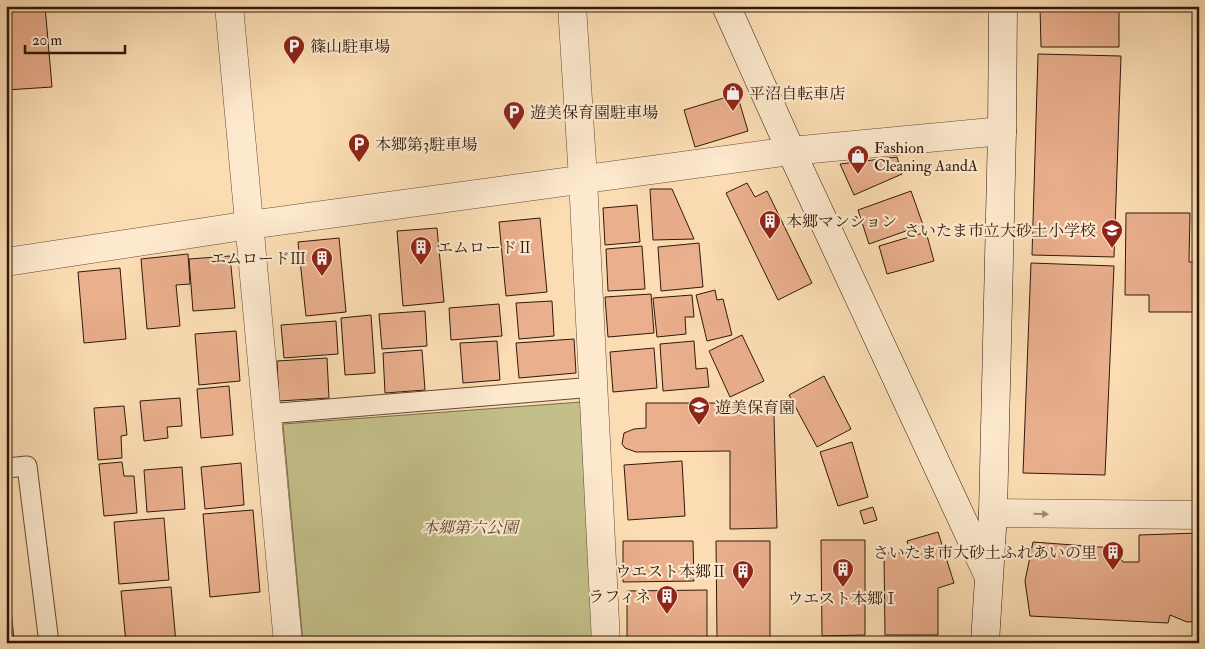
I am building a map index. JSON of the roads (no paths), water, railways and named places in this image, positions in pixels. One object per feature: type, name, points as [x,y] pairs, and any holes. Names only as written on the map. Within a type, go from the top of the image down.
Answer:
[{"type":"street","points":[[229,6],[288,643]]},
{"type":"street","points":[[572,6],[583,179],[606,643]]},
{"type":"street","points":[[726,6],[790,151],[990,579]]},
{"type":"street","points":[[985,643],[993,513],[1003,6]]},
{"type":"street","points":[[6,262],[250,225],[790,151],[1002,131]]},
{"type":"street","points":[[993,513],[1199,515]]},
{"type":"lane","points":[[267,414],[594,386]]},
{"type":"lane","points":[[6,468],[27,466],[49,643]]},
{"type":"place","name":"篠山駐車場","points":[[294,65]]},
{"type":"place","name":"平沼自転車店","points":[[733,112]]},
{"type":"place","name":"遊美保育園駐車場","points":[[514,131]]},
{"type":"place","name":"本郷第3駐車場","points":[[359,163]]},
{"type":"place","name":"Fashion Cleaning AandA","points":[[858,175]]},
{"type":"place","name":"本郷マンション","points":[[770,240]]},
{"type":"place","name":"さいたま市立大砂土小学校","points":[[1112,249]]},
{"type":"place","name":"エムロードⅡ","points":[[421,266]]},
{"type":"place","name":"エムロードⅢ","points":[[322,277]]},
{"type":"place","name":"遊美保育園","points":[[699,426]]},
{"type":"place","name":"さいたま市大砂土ふれあいの里","points":[[1113,571]]},
{"type":"place","name":"ウエスト本郷Ⅰ","points":[[843,588]]},
{"type":"place","name":"ウエスト本郷Ⅱ","points":[[743,590]]},
{"type":"place","name":"ラフィネ","points":[[667,615]]},
{"type":"park label","name":"本郷第六公園","points":[[470,527]]}]
